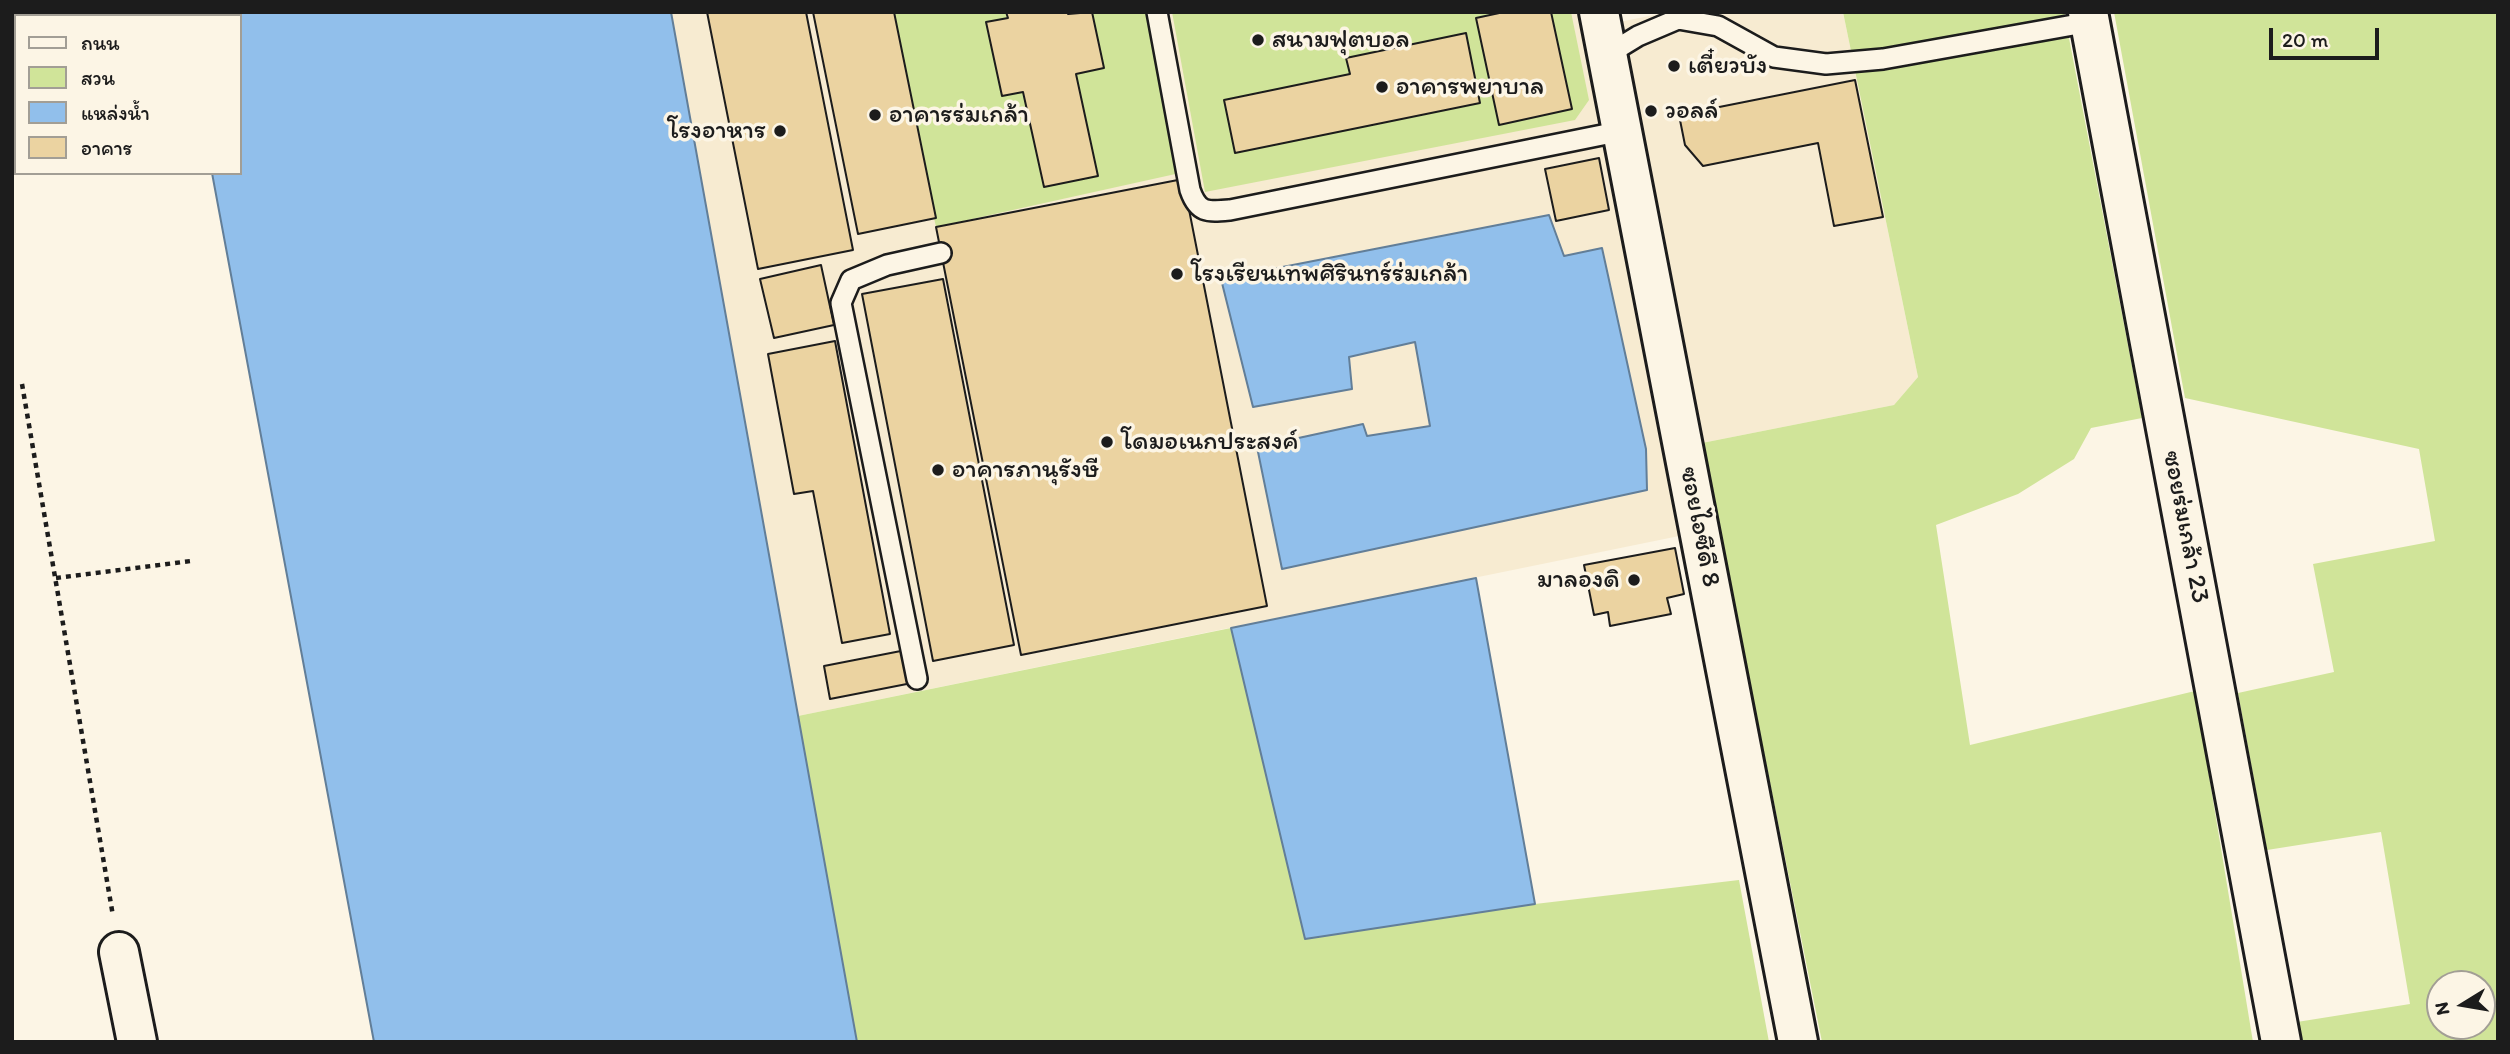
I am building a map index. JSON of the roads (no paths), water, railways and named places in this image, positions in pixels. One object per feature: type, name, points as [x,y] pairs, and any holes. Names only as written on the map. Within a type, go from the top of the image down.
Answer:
[{"type":"street","name":"ซอยไอซีดี 8","points":[[1599,12],[1798,1042]]},
{"type":"street","name":"ซอยร่มเกล้า 23","points":[[2089,17],[2281,1042]]},
{"type":"street","points":[[120,952],[137,1042]]},
{"type":"lane","points":[[1157,12],[1192,205],[1203,210],[1230,210],[1622,131]]},
{"type":"lane","points":[[1607,55],[1639,36],[1678,19],[1718,26],[1774,57],[1825,64],[1883,59],[2089,17]]},
{"type":"lane","points":[[918,679],[841,303],[850,280],[887,265],[941,253]]},
{"type":"water","points":[[671,12],[857,1042],[374,1042],[212,175],[242,175],[242,14],[182,14]]},
{"type":"water","points":[[1549,215],[1564,256],[1602,248],[1646,449],[1647,490],[1282,569],[1257,447],[1363,424],[1367,436],[1430,426],[1415,342],[1349,357],[1352,389],[1253,407],[1221,279]]},
{"type":"water","points":[[1476,578],[1535,904],[1305,939],[1231,628]]},
{"type":"place","name":"สนามฟุตบอล","points":[[1258,40]]},
{"type":"place","name":"เตี๋ยวบัง","points":[[1674,66]]},
{"type":"place","name":"อาคารพยาบาล","points":[[1382,87]]},
{"type":"place","name":"วอลล์","points":[[1651,111]]},
{"type":"place","name":"อาคารร่มเกล้า","points":[[875,115]]},
{"type":"place","name":"โรงอาหาร","points":[[780,131]]},
{"type":"place","name":"โรงเรียนเทพศิรินทร์ร่มเกล้า","points":[[1177,274]]},
{"type":"place","name":"โดมอเนกประสงค์","points":[[1107,442]]},
{"type":"place","name":"อาคารภานุรังษี","points":[[938,470]]},
{"type":"place","name":"มาลองดิ","points":[[1634,580]]}]
